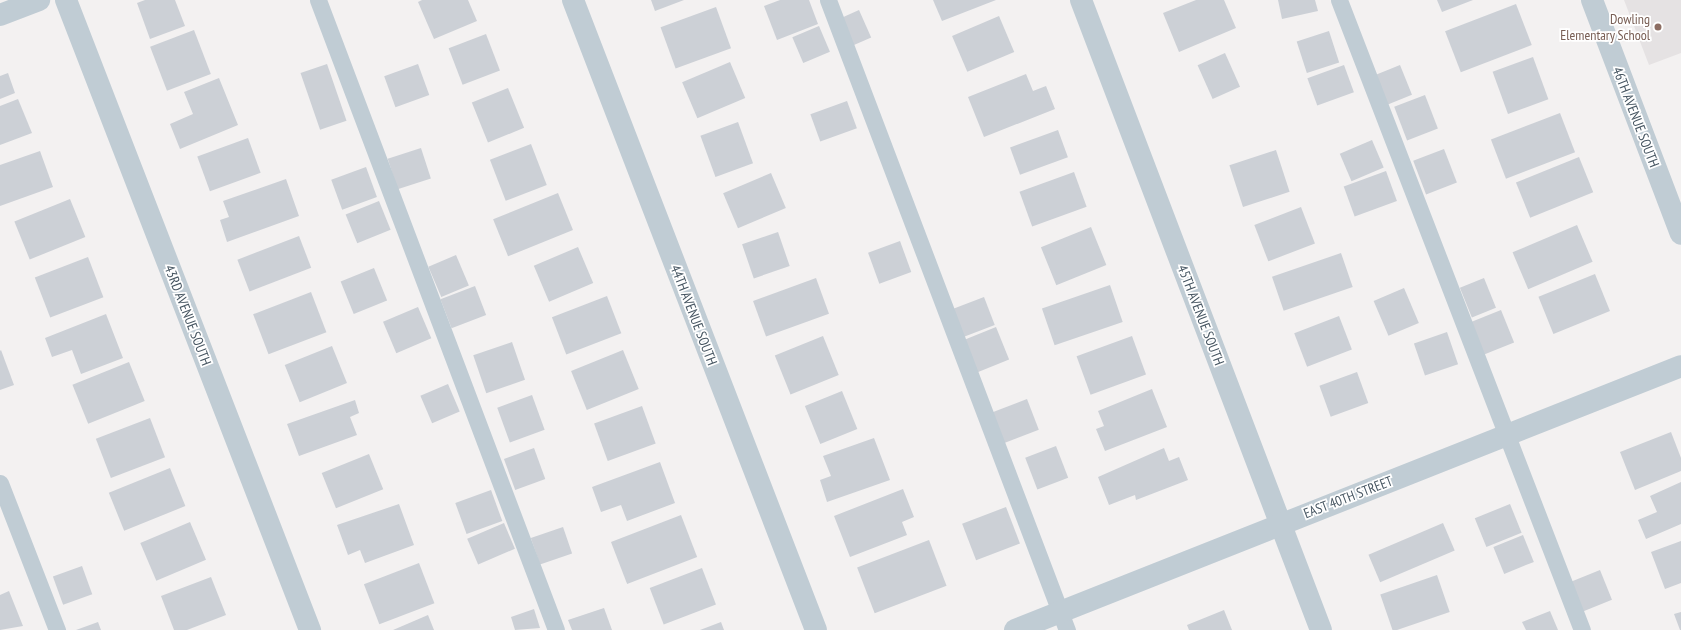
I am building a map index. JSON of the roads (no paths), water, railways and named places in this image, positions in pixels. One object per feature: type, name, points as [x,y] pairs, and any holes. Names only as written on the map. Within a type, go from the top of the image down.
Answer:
[{"type":"street","points":[[0,15],[38,0]]},
{"type":"street","name":"43RD AVENUE SOUTH","points":[[66,0],[310,630]]},
{"type":"street","name":"44TH AVENUE SOUTH","points":[[573,0],[816,630]]},
{"type":"street","name":"45TH AVENUE SOUTH","points":[[1081,0],[1321,630]]},
{"type":"street","name":"46TH AVENUE SOUTH","points":[[1592,0],[1681,234]]},
{"type":"street","name":"EAST 40TH STREET","points":[[1016,630],[1063,621],[1280,524],[1681,366]]},
{"type":"lane","points":[[318,0],[556,630]]},
{"type":"lane","points":[[828,0],[1063,621]]},
{"type":"lane","points":[[1339,0],[1508,434],[1582,630]]},
{"type":"lane","points":[[0,483],[57,630]]},
{"type":"place","name":"Dowling Elementary School","points":[[1658,27]]}]
